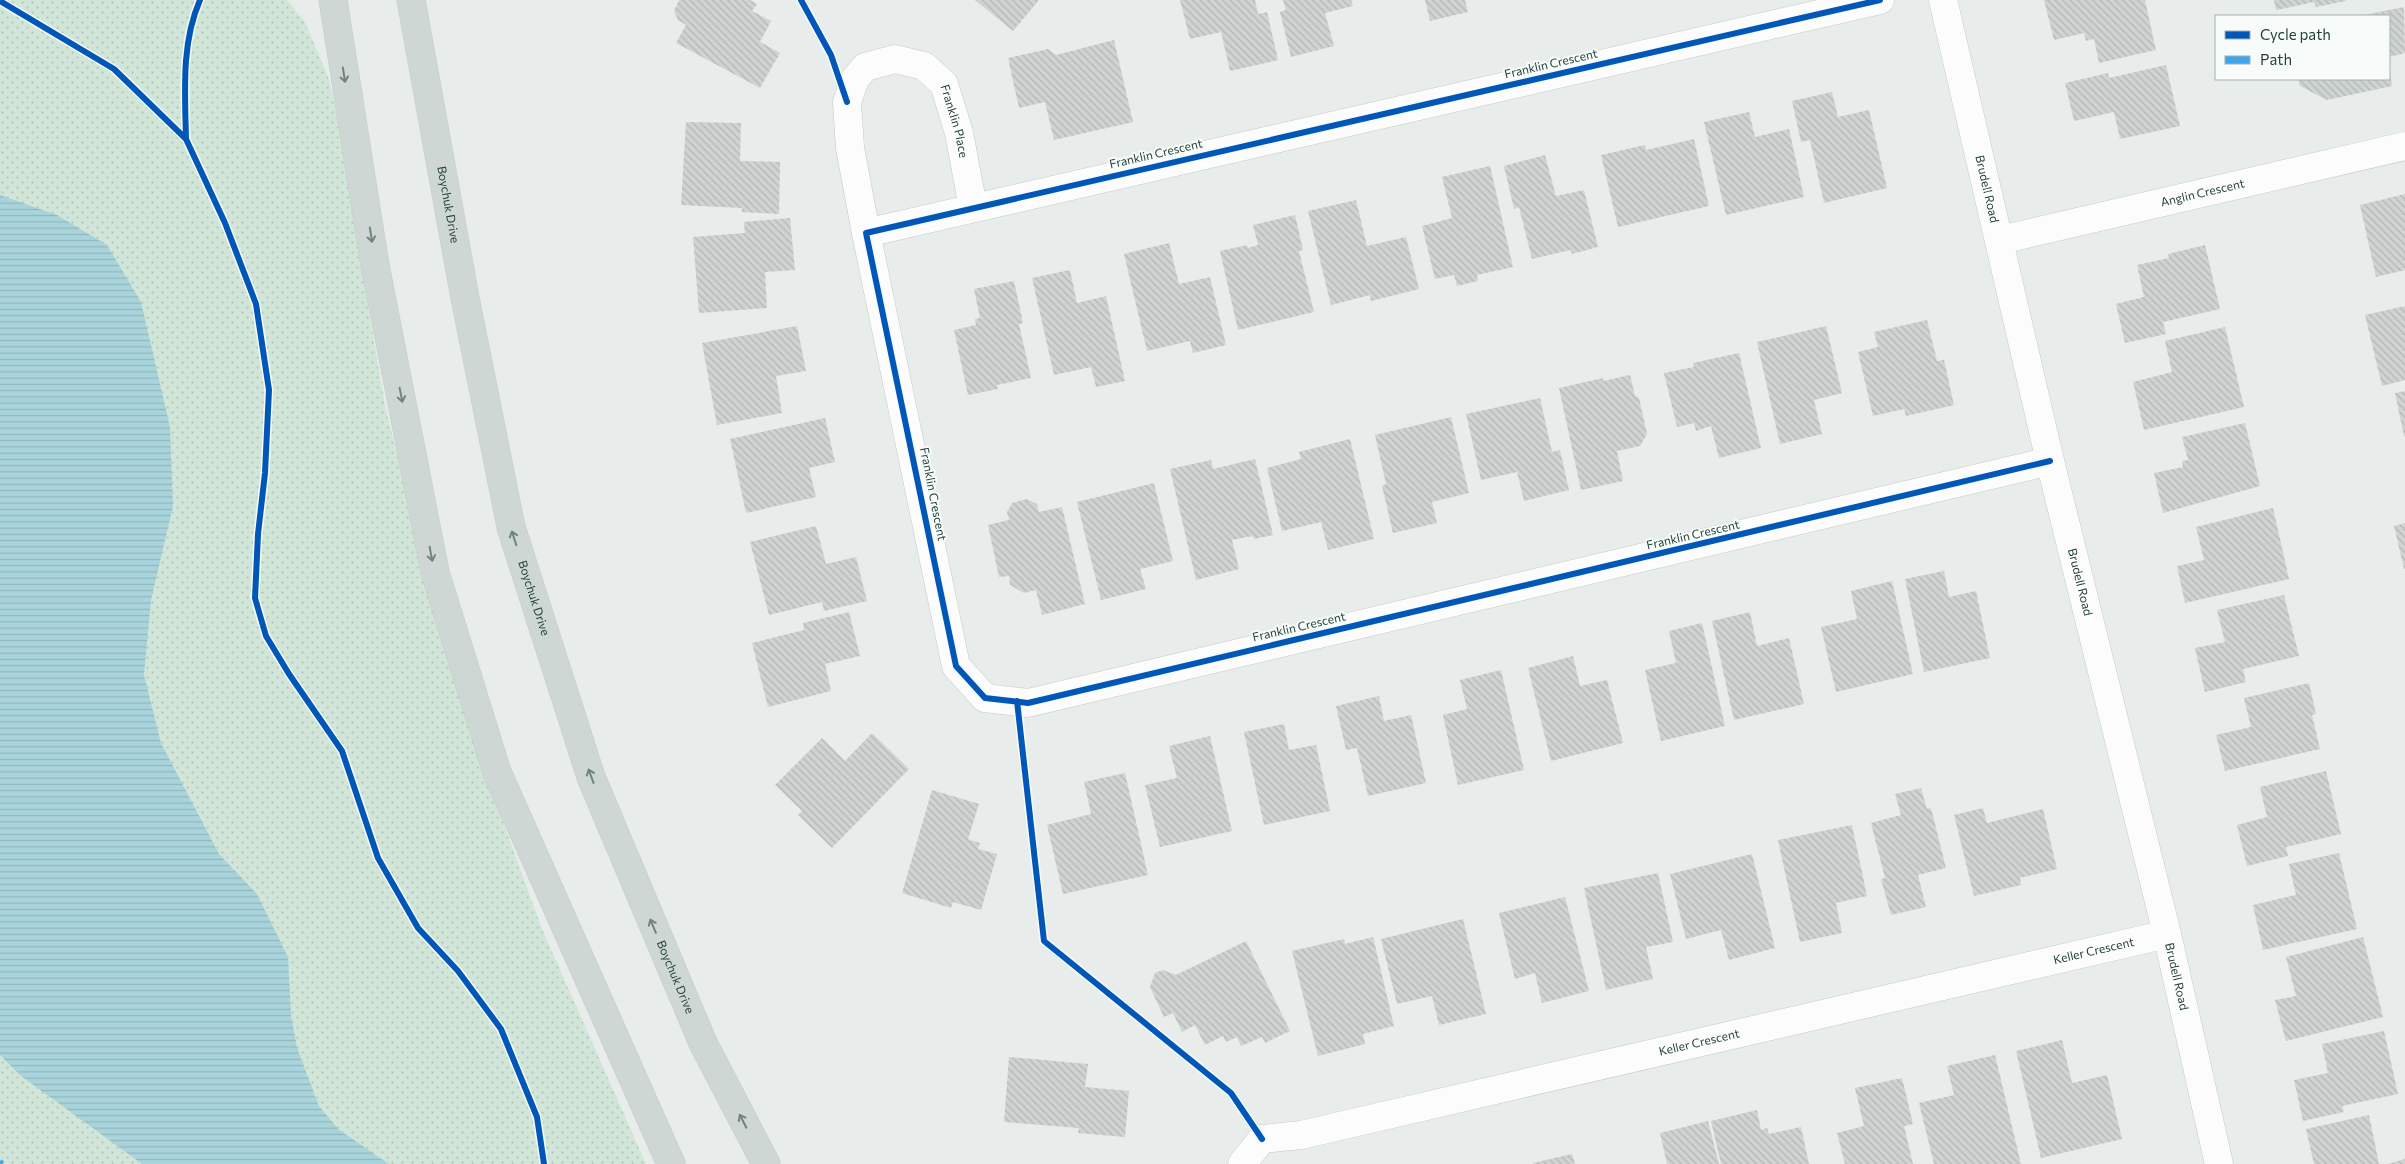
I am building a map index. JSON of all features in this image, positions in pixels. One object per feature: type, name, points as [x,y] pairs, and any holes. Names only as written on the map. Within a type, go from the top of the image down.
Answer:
[{"type":"main road","points":[[319,0],[336,27]]},
{"type":"main road","points":[[333,0],[375,265],[435,572],[497,772],[671,1164]]},
{"type":"main road","name":"Boychuk Drive","points":[[411,0],[415,30],[511,527],[591,777],[703,1043],[766,1164]]},
{"type":"main road","points":[[415,30],[423,0]]},
{"type":"street","name":"Franklin Crescent","points":[[1880,0],[866,233],[956,666],[985,698],[1028,703],[2050,461]]},
{"type":"street","name":"Brudell Road","points":[[1943,0],[2050,461],[2167,934],[2219,1164]]},
{"type":"street","name":"Franklin Place","points":[[866,233],[850,148],[846,110],[847,102],[855,79],[865,67],[895,59],[924,66],[944,84],[959,132],[973,207]]},
{"type":"street","name":"Anglin Crescent","points":[[2000,240],[2405,146]]},
{"type":"street","name":"Keller Crescent","points":[[1242,1164],[1262,1139],[1301,1135],[2167,934]]},
{"type":"green space","points":[[0,0],[287,0],[305,22],[329,79],[339,126],[385,405],[441,634],[485,772],[542,929],[646,1164],[0,1164]]},
{"type":"water","points":[[0,195],[57,215],[107,245],[141,302],[170,427],[173,506],[151,600],[144,675],[161,743],[219,854],[257,894],[288,957],[291,1015],[297,1048],[319,1106],[338,1129],[389,1164],[142,1164],[21,1076],[0,1055]]},
{"type":"building","points":[[679,0],[750,0],[757,4],[752,11],[771,21],[760,42],[780,53],[760,88],[676,43],[686,25],[678,20],[674,11]]},
{"type":"building","points":[[975,0],[1039,0],[1013,31]]},
{"type":"building","points":[[1180,0],[1255,0],[1258,14],[1267,12],[1278,60],[1230,71],[1221,32],[1190,39]]},
{"type":"building","points":[[1283,0],[1351,0],[1353,6],[1325,13],[1334,46],[1291,57],[1280,12],[1286,10]]},
{"type":"building","points":[[1425,0],[1465,0],[1468,12],[1430,21]]},
{"type":"building","points":[[2044,0],[2145,0],[2156,50],[2099,63],[2094,39],[2086,41],[2084,33],[2054,40]]},
{"type":"building","points":[[2274,0],[2346,1],[2316,7],[2314,2],[2276,10]]},
{"type":"building","points":[[2404,7],[2405,53],[2390,57],[2390,15],[2364,15]]},
{"type":"building","points":[[1114,40],[1133,122],[1054,140],[1045,102],[1019,108],[1008,58],[1048,49],[1056,55]]},
{"type":"building","points":[[2166,65],[2180,126],[2120,139],[2114,112],[2074,121],[2065,83],[2108,73],[2109,78]]},
{"type":"building","points":[[2390,74],[2392,86],[2327,100],[2300,86],[2298,80],[2390,80]]},
{"type":"building","points":[[1832,92],[1838,117],[1869,110],[1887,188],[1824,203],[1810,140],[1801,142],[1792,101]]},
{"type":"building","points":[[1749,112],[1755,137],[1789,129],[1804,197],[1726,215],[1704,122]]},
{"type":"building","points":[[686,122],[741,123],[740,161],[780,162],[779,214],[742,212],[742,208],[681,205]]},
{"type":"building","points":[[1694,139],[1709,206],[1618,227],[1601,155],[1645,145],[1646,150]]},
{"type":"building","points":[[1545,155],[1556,196],[1584,190],[1598,247],[1572,254],[1571,250],[1532,259],[1519,207],[1514,209],[1504,166]]},
{"type":"building","points":[[1490,166],[1513,267],[1477,275],[1478,281],[1457,286],[1454,275],[1435,279],[1422,226],[1452,218],[1442,177]]},
{"type":"building","points":[[2405,194],[2405,270],[2376,277],[2360,205]]},
{"type":"building","points":[[1356,200],[1367,246],[1406,237],[1419,289],[1371,301],[1370,295],[1331,305],[1308,211]]},
{"type":"building","points":[[1295,215],[1303,250],[1299,251],[1314,312],[1238,330],[1220,251],[1247,245],[1248,248],[1258,245],[1253,225]]},
{"type":"building","points":[[790,218],[795,270],[765,272],[767,308],[699,313],[693,237],[745,233],[744,222]]},
{"type":"building","points":[[1169,243],[1179,284],[1210,277],[1226,345],[1193,353],[1190,341],[1147,351],[1124,254]]},
{"type":"building","points":[[2205,245],[2220,309],[2163,322],[2166,334],[2125,343],[2116,304],[2144,297],[2137,265],[2169,258],[2168,254]]},
{"type":"building","points":[[1070,270],[1077,303],[1106,296],[1125,381],[1096,387],[1091,367],[1054,375],[1032,278]]},
{"type":"building","points":[[1014,281],[1023,323],[1019,324],[1031,378],[997,385],[998,389],[968,395],[954,330],[976,325],[975,319],[980,318],[974,289]]},
{"type":"building","points":[[2405,306],[2405,380],[2382,386],[2365,315]]},
{"type":"building","points":[[1927,320],[1937,361],[1944,360],[1954,405],[1906,416],[1904,409],[1873,416],[1858,352],[1878,347],[1874,332]]},
{"type":"building","points":[[797,326],[806,371],[776,376],[782,413],[717,425],[702,343]]},
{"type":"building","points":[[1826,326],[1842,393],[1814,400],[1822,434],[1780,444],[1757,342]]},
{"type":"building","points":[[2225,327],[2244,407],[2144,430],[2133,382],[2172,372],[2165,341]]},
{"type":"building","points":[[1739,353],[1761,448],[1719,458],[1711,426],[1696,431],[1694,423],[1677,427],[1664,373],[1694,367],[1693,363]]},
{"type":"building","points":[[1630,375],[1635,396],[1639,398],[1647,434],[1640,446],[1617,451],[1623,481],[1581,490],[1559,388],[1603,378],[1603,381]]},
{"type":"building","points":[[2405,391],[2405,436],[2404,436],[2395,393]]},
{"type":"building","points":[[1540,398],[1552,452],[1560,450],[1569,490],[1524,501],[1517,472],[1481,480],[1466,414]]},
{"type":"building","points":[[1451,417],[1469,493],[1432,502],[1437,523],[1393,533],[1382,486],[1386,484],[1375,435]]},
{"type":"building","points":[[825,418],[835,462],[809,468],[816,497],[746,513],[730,439]]},
{"type":"building","points":[[2245,423],[2260,486],[2163,513],[2154,473],[2183,467],[2182,461],[2188,460],[2182,437]]},
{"type":"building","points":[[1350,439],[1374,539],[1328,550],[1321,522],[1282,531],[1267,468],[1301,459],[1299,452]]},
{"type":"building","points":[[1255,459],[1273,535],[1254,539],[1253,536],[1232,540],[1239,569],[1196,580],[1170,469],[1211,460],[1213,469]]},
{"type":"building","points":[[1154,483],[1173,561],[1140,569],[1146,589],[1101,600],[1077,502]]},
{"type":"building","points":[[1027,499],[1037,504],[1039,512],[1062,507],[1085,604],[1042,615],[1036,590],[1024,593],[1010,585],[1009,576],[999,577],[988,525],[1009,520],[1007,512],[1012,503]]},
{"type":"building","points":[[2273,508],[2289,579],[2185,603],[2177,566],[2204,560],[2196,527]]},
{"type":"building","points":[[2405,523],[2405,569],[2404,569],[2394,526]]},
{"type":"building","points":[[816,526],[826,564],[856,557],[867,601],[824,611],[822,602],[769,615],[750,542]]},
{"type":"building","points":[[1944,571],[1949,597],[1976,591],[1990,658],[1924,672],[1905,579]]},
{"type":"building","points":[[1892,581],[1913,674],[1836,692],[1821,627],[1857,619],[1851,591]]},
{"type":"building","points":[[2284,595],[2299,656],[2243,669],[2246,682],[2205,692],[2195,648],[2225,642],[2217,610]]},
{"type":"building","points":[[849,612],[860,656],[825,664],[831,691],[768,707],[752,643],[804,630],[803,623]]},
{"type":"building","points":[[1750,612],[1757,646],[1789,638],[1804,704],[1734,720],[1712,621]]},
{"type":"building","points":[[1702,623],[1725,726],[1661,741],[1645,670],[1676,663],[1669,631]]},
{"type":"building","points":[[1573,656],[1580,686],[1607,680],[1623,743],[1551,761],[1528,668]]},
{"type":"building","points":[[1501,670],[1524,770],[1458,785],[1443,715],[1467,709],[1460,680]]},
{"type":"building","points":[[2309,683],[2316,714],[2312,715],[2320,749],[2225,771],[2216,735],[2251,727],[2244,698]]},
{"type":"building","points":[[1379,696],[1384,721],[1411,715],[1426,783],[1368,796],[1357,748],[1346,750],[1336,706]]},
{"type":"building","points":[[1284,724],[1289,750],[1316,745],[1330,811],[1264,825],[1244,732]]},
{"type":"building","points":[[872,733],[909,769],[832,848],[798,815],[802,811],[775,785],[822,738],[845,761]]},
{"type":"building","points":[[1210,736],[1232,831],[1160,847],[1145,785],[1177,778],[1169,746]]},
{"type":"building","points":[[2326,771],[2341,834],[2286,847],[2288,856],[2247,866],[2237,825],[2267,817],[2260,787]]},
{"type":"building","points":[[1125,773],[1148,875],[1063,894],[1047,825],[1091,814],[1084,782]]},
{"type":"building","points":[[1921,788],[1927,809],[1931,808],[1946,868],[1918,875],[1926,907],[1891,915],[1881,879],[1885,878],[1871,823],[1901,815],[1895,794]]},
{"type":"building","points":[[932,790],[979,804],[968,839],[980,843],[978,849],[997,854],[981,910],[953,902],[951,908],[902,893]]},
{"type":"building","points":[[1983,808],[1987,823],[2043,809],[2057,869],[2020,878],[2021,885],[1974,896],[1954,815]]},
{"type":"building","points":[[1852,825],[1867,896],[1836,903],[1842,933],[1800,942],[1778,840]]},
{"type":"building","points":[[2339,853],[2357,929],[2263,950],[2253,905],[2296,895],[2289,864]]},
{"type":"building","points":[[1752,854],[1775,948],[1729,960],[1721,930],[1686,939],[1670,874]]},
{"type":"building","points":[[1658,873],[1673,942],[1646,947],[1653,979],[1606,990],[1584,888]]},
{"type":"building","points":[[1565,897],[1589,991],[1542,1003],[1535,973],[1515,979],[1499,913]]},
{"type":"building","points":[[1463,919],[1486,1014],[1439,1025],[1432,996],[1397,1004],[1381,939]]},
{"type":"building","points":[[1373,937],[1394,1026],[1363,1034],[1365,1044],[1318,1056],[1292,951],[1344,939],[1345,944]]},
{"type":"building","points":[[2363,937],[2383,1017],[2286,1041],[2275,1000],[2296,996],[2286,957]]},
{"type":"building","points":[[1246,941],[1290,1031],[1265,1043],[1262,1037],[1241,1046],[1237,1037],[1226,1042],[1223,1036],[1205,1045],[1195,1025],[1182,1032],[1173,1013],[1164,1017],[1150,987],[1155,973],[1163,970],[1176,975]]},
{"type":"building","points":[[2384,1031],[2398,1094],[2342,1106],[2344,1112],[2303,1121],[2294,1080],[2328,1073],[2322,1044]]},
{"type":"building","points":[[2062,1040],[2072,1083],[2107,1075],[2122,1139],[2041,1158],[2016,1051]]},
{"type":"building","points":[[1995,1055],[2021,1164],[1934,1164],[1919,1103],[1954,1095],[1947,1066]]},
{"type":"building","points":[[1009,1057],[1088,1064],[1085,1087],[1129,1091],[1125,1137],[1078,1133],[1079,1128],[1004,1122]]},
{"type":"building","points":[[1902,1078],[1913,1124],[1904,1126],[1913,1164],[1845,1164],[1837,1133],[1864,1126],[1855,1088]]},
{"type":"building","points":[[1757,1110],[1761,1130],[1767,1128],[1769,1134],[1801,1127],[1809,1164],[1721,1164],[1711,1121]]},
{"type":"building","points":[[2369,1115],[2379,1164],[2314,1164],[2306,1129]]},
{"type":"building","points":[[1708,1121],[1719,1164],[1667,1164],[1660,1133]]},
{"type":"building","points":[[1572,1154],[1575,1164],[1533,1164],[1533,1163]]},
{"type":"building","points":[[2405,1159],[2405,1164],[2388,1164]]},
{"type":"cycle path","points":[[186,139],[185,86],[187,51],[194,16],[200,0]]},
{"type":"cycle path","points":[[801,0],[831,55],[847,102]]},
{"type":"cycle path","points":[[1880,0],[866,233],[956,666],[985,698],[1028,703],[2050,461]]},
{"type":"cycle path","points":[[0,1],[114,69],[186,139],[225,223],[256,304],[269,390],[265,473],[258,534],[255,598],[266,636],[289,674],[342,751],[378,858],[418,928],[458,971],[501,1029],[537,1117],[544,1164]]},
{"type":"cycle path","points":[[1017,701],[1044,941],[1231,1093],[1262,1139]]}]
